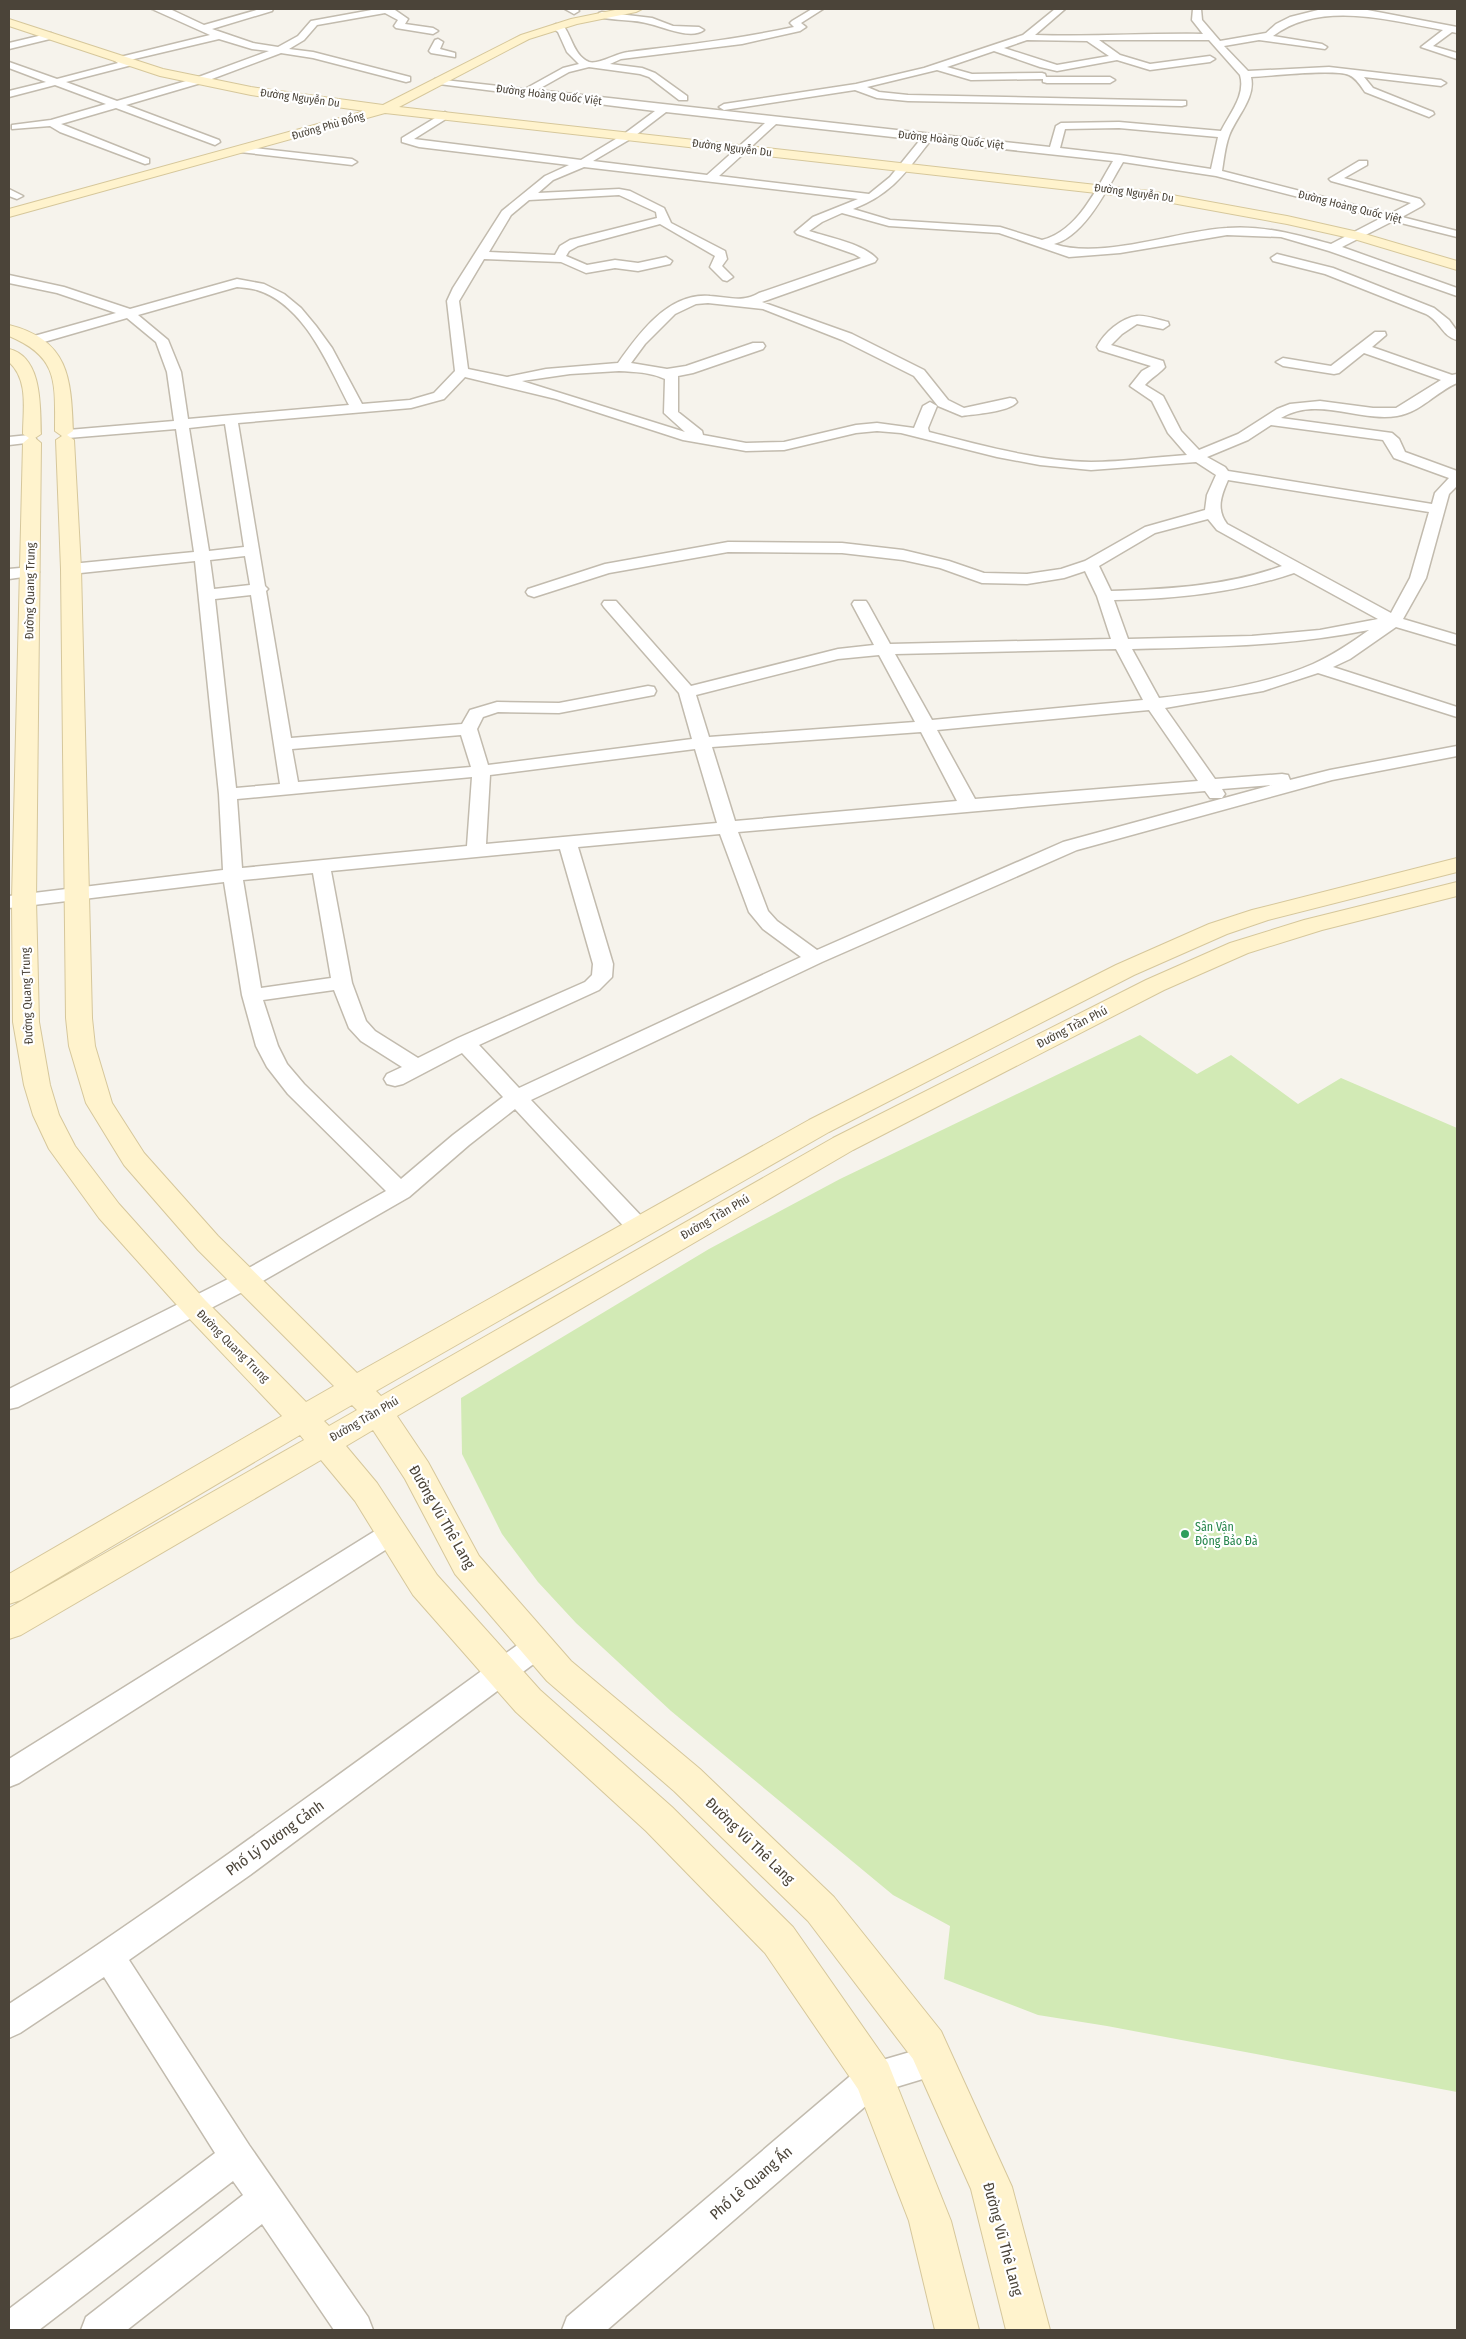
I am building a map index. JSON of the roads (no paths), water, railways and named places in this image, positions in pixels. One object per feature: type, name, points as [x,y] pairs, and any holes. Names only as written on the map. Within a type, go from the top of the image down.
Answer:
[{"type":"main road","points":[[520,26],[576,9]]},
{"type":"main road","name":"Đường Phù Đổng","points":[[9,213],[244,150],[385,109],[514,42],[556,27],[602,15],[636,9]]},
{"type":"main road","name":"Đường Nguyễn Du","points":[[9,22],[124,62],[197,81],[348,105],[904,168],[1104,188],[1218,206],[1358,236],[1457,266]]},
{"type":"main road","points":[[436,63],[456,52]]},
{"type":"main road","points":[[390,86],[410,77]]},
{"type":"main road","name":"Đường Phù Đổng","points":[[250,133],[348,105],[375,93]]},
{"type":"main road","points":[[197,147],[219,141]]},
{"type":"main road","points":[[127,166],[150,160]]},
{"type":"main road","points":[[9,330],[32,341],[49,354],[58,366],[63,381],[71,569],[78,1018],[82,1046],[99,1103],[134,1159],[160,1190],[246,1280],[366,1400]]},
{"type":"main road","name":"Đường Quang Trung","points":[[9,354],[19,361],[26,370],[31,385],[25,439],[20,573],[17,901],[26,1022],[37,1085],[46,1116],[63,1149],[115,1219],[195,1307],[314,1430]]},
{"type":"main road","points":[[25,439],[49,444],[66,435]]},
{"type":"main road","name":"Đường Trần Phú","points":[[366,1400],[638,1227],[819,1126],[1125,970],[1218,929],[1260,916],[1457,865]]},
{"type":"main road","name":"Đường Trần Phú","points":[[9,1590],[314,1430],[366,1400],[843,1144],[1155,984],[1239,948],[1313,925],[1457,889]]},
{"type":"main road","name":"Đường Vũ Thê Lang","points":[[366,1400],[417,1471],[467,1566],[559,1671],[687,1780],[821,1909],[927,2045],[991,2187],[1028,2330]]},
{"type":"main road","points":[[314,1430],[366,1492],[425,1584],[528,1701],[659,1819],[779,1940],[874,2077],[930,2220],[957,2330]]},
{"type":"main road","name":"Đường Trần Phú","points":[[9,1625],[314,1430]]},
{"type":"street","points":[[157,9],[205,28],[219,36],[252,46],[281,49],[410,77]]},
{"type":"street","points":[[205,28],[269,9]]},
{"type":"street","points":[[9,118],[12,128],[52,122],[119,106],[197,81],[281,49],[301,38],[314,22],[389,9],[403,19],[399,26],[433,31]]},
{"type":"street","points":[[525,93],[566,70],[593,65],[619,56],[742,41],[796,30],[801,28],[795,23],[818,9]]},
{"type":"street","points":[[701,112],[856,87],[937,67],[1026,36],[1042,26],[1060,9]]},
{"type":"street","points":[[1197,9],[1197,20],[1210,37],[1220,44],[1245,74],[1247,81],[1245,94],[1224,134],[1216,174]]},
{"type":"street","points":[[1220,44],[1260,38],[1294,19],[1332,9],[1453,29]]},
{"type":"street","points":[[602,15],[652,21],[672,29],[699,30]]},
{"type":"street","points":[[556,27],[562,30],[570,50],[593,65],[642,71],[683,98]]},
{"type":"street","points":[[1453,29],[1426,47],[1457,56]]},
{"type":"street","points":[[9,46],[51,36]]},
{"type":"street","points":[[9,94],[219,36]]},
{"type":"street","points":[[1026,36],[1089,38],[1137,36],[1210,37]]},
{"type":"street","points":[[1089,38],[1117,57],[1150,68],[1210,59]]},
{"type":"street","points":[[1260,38],[1322,47]]},
{"type":"street","points":[[438,42],[434,51],[456,52]]},
{"type":"street","points":[[996,48],[1045,71]]},
{"type":"street","points":[[937,67],[971,77],[1045,71],[1117,57]]},
{"type":"street","points":[[9,65],[219,141]]},
{"type":"street","points":[[1245,74],[1322,70],[1441,83]]},
{"type":"street","points":[[1045,71],[1043,79],[1047,80],[1110,80]]},
{"type":"street","points":[[1354,74],[1364,82],[1369,90],[1429,114]]},
{"type":"street","name":"Đường Hoàng Quốc Việt","points":[[439,81],[664,109],[1120,158],[1216,174],[1457,234]]},
{"type":"street","points":[[856,87],[877,95],[908,98],[1182,103]]},
{"type":"street","points":[[66,435],[411,404],[431,400],[445,391],[462,372],[453,301],[459,288],[481,256],[506,213],[550,178],[583,162],[628,136],[664,109]]},
{"type":"street","points":[[445,115],[406,140],[419,144],[868,197]]},
{"type":"street","points":[[710,178],[773,120]]},
{"type":"street","points":[[52,122],[64,130],[150,160]]},
{"type":"street","points":[[1054,151],[1061,126],[1119,126],[1224,134]]},
{"type":"street","points":[[751,303],[763,296],[871,259],[858,250],[801,232],[804,228],[841,209],[881,191],[904,168],[927,138]]},
{"type":"street","points":[[244,150],[352,162]]},
{"type":"street","points":[[1041,244],[1056,240],[1068,233],[1104,188],[1120,158]]},
{"type":"street","points":[[1333,248],[1418,202],[1335,179],[1363,163]]},
{"type":"street","points":[[525,197],[607,192],[626,193],[660,210],[663,216],[662,220]]},
{"type":"street","points":[[841,209],[894,223],[1000,230],[1064,252],[1080,253],[1120,249],[1227,231],[1281,234],[1333,248],[1457,292]]},
{"type":"street","points":[[559,259],[564,249],[574,243],[662,220],[721,254],[721,259],[716,266],[727,276]]},
{"type":"street","points":[[481,256],[559,259],[586,269],[614,264],[638,267],[666,261]]},
{"type":"street","points":[[1276,258],[1329,271],[1430,311],[1439,316],[1448,325],[1450,332],[1457,336]]},
{"type":"street","points":[[9,279],[60,290],[128,313],[162,340],[174,372],[180,424],[202,556],[228,794],[233,875],[252,995],[267,1046],[278,1067],[296,1089],[401,1192]]},
{"type":"street","points":[[32,341],[237,283],[257,285],[296,308],[321,341],[358,409]]},
{"type":"street","points":[[622,367],[629,354],[645,335],[671,311],[684,304],[701,299],[751,303],[765,306],[847,337],[906,366],[922,376],[943,403],[955,409],[967,412],[1010,402]]},
{"type":"street","points":[[1163,325],[1141,320],[1131,321],[1106,340],[1104,347],[1158,364],[1158,367],[1147,374],[1137,386],[1158,398],[1175,433],[1198,458],[1220,470],[1224,475],[1284,482],[1360,498],[1436,509]]},
{"type":"street","points":[[1283,362],[1334,370],[1380,335]]},
{"type":"street","points":[[668,373],[688,370],[758,346]]},
{"type":"street","points":[[1364,349],[1455,379]]},
{"type":"street","points":[[506,381],[546,373],[622,367],[658,369],[672,377],[671,413],[704,439]]},
{"type":"street","points":[[462,372],[506,381],[688,436],[746,447],[771,447],[810,441],[856,429],[877,427],[922,434],[998,453],[1040,461],[1091,466],[1198,458],[1208,450],[1243,437],[1288,409],[1298,406],[1386,413],[1400,412],[1455,379]]},
{"type":"street","points":[[922,434],[921,428],[930,406]]},
{"type":"street","points":[[231,420],[260,589],[290,789]]},
{"type":"street","points":[[228,794],[481,770],[701,743],[928,726],[1154,704],[1234,693],[1318,668],[1359,647],[1394,621],[1418,578],[1436,509],[1445,487],[1457,477],[1399,455],[1392,439],[1387,436],[1269,421]]},
{"type":"street","points":[[1224,475],[1211,504],[1217,522],[1227,530],[1394,621],[1457,640]]},
{"type":"street","points":[[534,592],[629,564],[728,547],[842,548],[903,555],[944,564],[982,578],[1006,580],[1045,577],[1090,564],[1150,530],[1213,513]]},
{"type":"street","points":[[71,569],[253,551]]},
{"type":"street","points":[[1090,564],[1105,596],[1121,642],[1154,704],[1224,805]]},
{"type":"street","points":[[1105,596],[1178,594],[1212,590],[1255,582],[1295,567]]},
{"type":"street","points":[[207,595],[260,589]]},
{"type":"street","points":[[610,604],[687,692],[728,827],[755,903],[763,919],[816,958]]},
{"type":"street","points":[[860,604],[928,726],[969,805]]},
{"type":"street","points":[[687,692],[848,652],[886,649],[1292,638],[1394,621]]},
{"type":"street","points":[[1318,668],[1457,712]]},
{"type":"street","points":[[476,851],[481,770],[468,729],[476,714],[496,707],[559,708],[648,691]]},
{"type":"street","points":[[284,744],[468,729]]},
{"type":"street","points":[[9,1398],[195,1307],[401,1192],[461,1140],[516,1098],[816,958],[1070,846],[1330,775],[1457,751]]},
{"type":"street","points":[[17,901],[233,875],[567,842],[969,805],[1330,775]]},
{"type":"street","points":[[395,1079],[465,1043],[592,986],[602,977],[603,964],[567,842]]},
{"type":"street","points":[[321,866],[342,983],[354,1017],[362,1029],[386,1049],[417,1067]]},
{"type":"street","points":[[252,995],[342,983]]},
{"type":"street","points":[[465,1043],[638,1227]]},
{"type":"street","points":[[9,1774],[392,1532]]},
{"type":"street","name":"Phố Lý Dương Cảnh","points":[[9,2022],[110,1956],[239,1866],[537,1646]]},
{"type":"street","points":[[110,1956],[237,2157],[355,2330]]},
{"type":"street","name":"Phố Lê Quang Ấn","points":[[580,2330],[874,2077],[934,2061]]},
{"type":"street","points":[[10,2330],[237,2157]]},
{"type":"street","points":[[99,2330],[266,2199]]},
{"type":"place","name":"Sân Vận Động Bảo Đà","points":[[1185,1534]]}]
